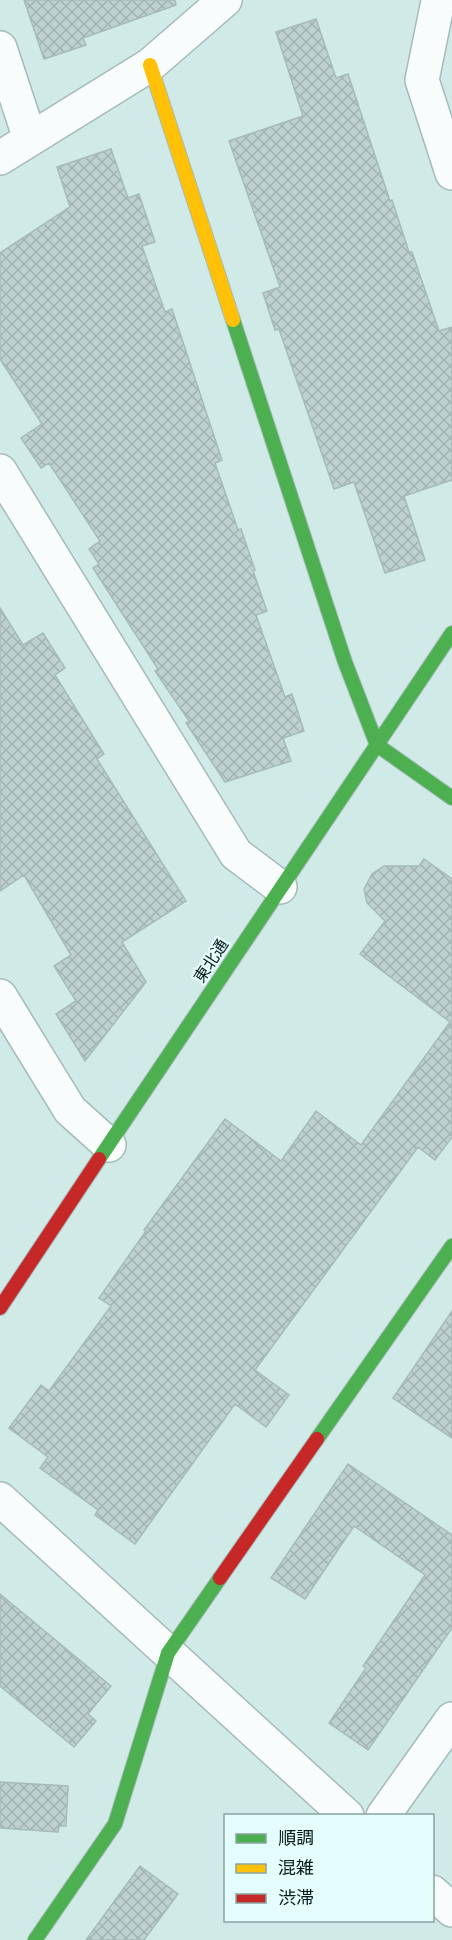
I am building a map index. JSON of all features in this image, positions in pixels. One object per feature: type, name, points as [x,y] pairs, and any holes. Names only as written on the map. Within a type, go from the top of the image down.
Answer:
[{"type":"street","points":[[0,158],[150,65],[225,0]]},
{"type":"street","points":[[436,6],[422,80],[452,172]]},
{"type":"street","points":[[0,48],[30,139]]},
{"type":"street","points":[[150,65],[345,662],[377,745],[452,798]]},
{"type":"street","points":[[0,471],[236,854],[280,887]]},
{"type":"street","name":"東北通","points":[[0,1308],[452,633]]},
{"type":"street","points":[[0,996],[70,1110],[109,1145]]},
{"type":"street","points":[[35,1940],[115,1824],[168,1653],[452,1246]]},
{"type":"street","points":[[0,1498],[346,1814]]},
{"type":"street","points":[[384,1814],[452,1719]]},
{"type":"street","points":[[434,1894],[452,1910]]},
{"type":"building","points":[[24,0],[175,0],[176,5],[83,38],[86,45],[44,59]]},
{"type":"building","points":[[316,19],[336,78],[348,74],[390,201],[392,200],[409,252],[412,252],[439,331],[452,327],[452,480],[404,496],[425,560],[385,573],[354,482],[334,489],[279,329],[275,330],[263,293],[280,287],[229,141],[303,116],[276,32]]},
{"type":"building","points":[[111,149],[128,198],[139,194],[155,242],[142,246],[165,312],[172,309],[222,460],[215,463],[238,530],[241,529],[267,611],[256,615],[285,697],[292,694],[304,731],[283,738],[291,761],[225,782],[186,723],[189,721],[155,671],[158,669],[93,568],[99,564],[89,549],[100,541],[49,463],[41,468],[21,438],[42,424],[0,359],[0,253],[70,207],[57,167]]},
{"type":"building","points":[[0,608],[23,645],[43,633],[65,668],[55,675],[104,754],[97,759],[186,901],[122,942],[146,982],[85,1061],[56,1014],[76,1001],[54,966],[71,955],[24,875],[0,891]]},
{"type":"building","points":[[424,859],[452,879],[452,1137],[435,1160],[418,1147],[255,1370],[289,1395],[266,1427],[235,1404],[135,1544],[95,1515],[98,1510],[40,1468],[48,1457],[9,1428],[41,1385],[49,1391],[111,1306],[99,1298],[146,1231],[144,1230],[225,1119],[281,1161],[316,1111],[361,1145],[450,1022],[360,954],[385,921],[367,903],[364,889],[372,874],[384,866],[419,866]]},
{"type":"building","points":[[452,1311],[452,1438],[393,1398]]},
{"type":"building","points":[[348,1464],[452,1535],[452,1628],[368,1750],[329,1723],[366,1668],[363,1666],[425,1575],[354,1526],[305,1599],[271,1578]]},
{"type":"building","points":[[0,1594],[111,1686],[88,1714],[96,1721],[74,1747],[0,1686]]},
{"type":"building","points":[[0,1782],[68,1786],[66,1826],[59,1826],[58,1832],[0,1828]]},
{"type":"building","points":[[140,1866],[178,1894],[144,1940],[86,1940]]},
{"type":"traffic: fast","points":[[233,320],[345,662],[377,745],[452,798]]},
{"type":"traffic: fast","points":[[99,1159],[452,633]]},
{"type":"traffic: fast","points":[[317,1439],[452,1246]]},
{"type":"traffic: fast","points":[[35,1940],[115,1824],[168,1653],[220,1578]]},
{"type":"traffic: slow","points":[[150,65],[233,320]]},
{"type":"traffic: jam","points":[[0,1308],[99,1159]]},
{"type":"traffic: jam","points":[[220,1578],[317,1439]]}]
